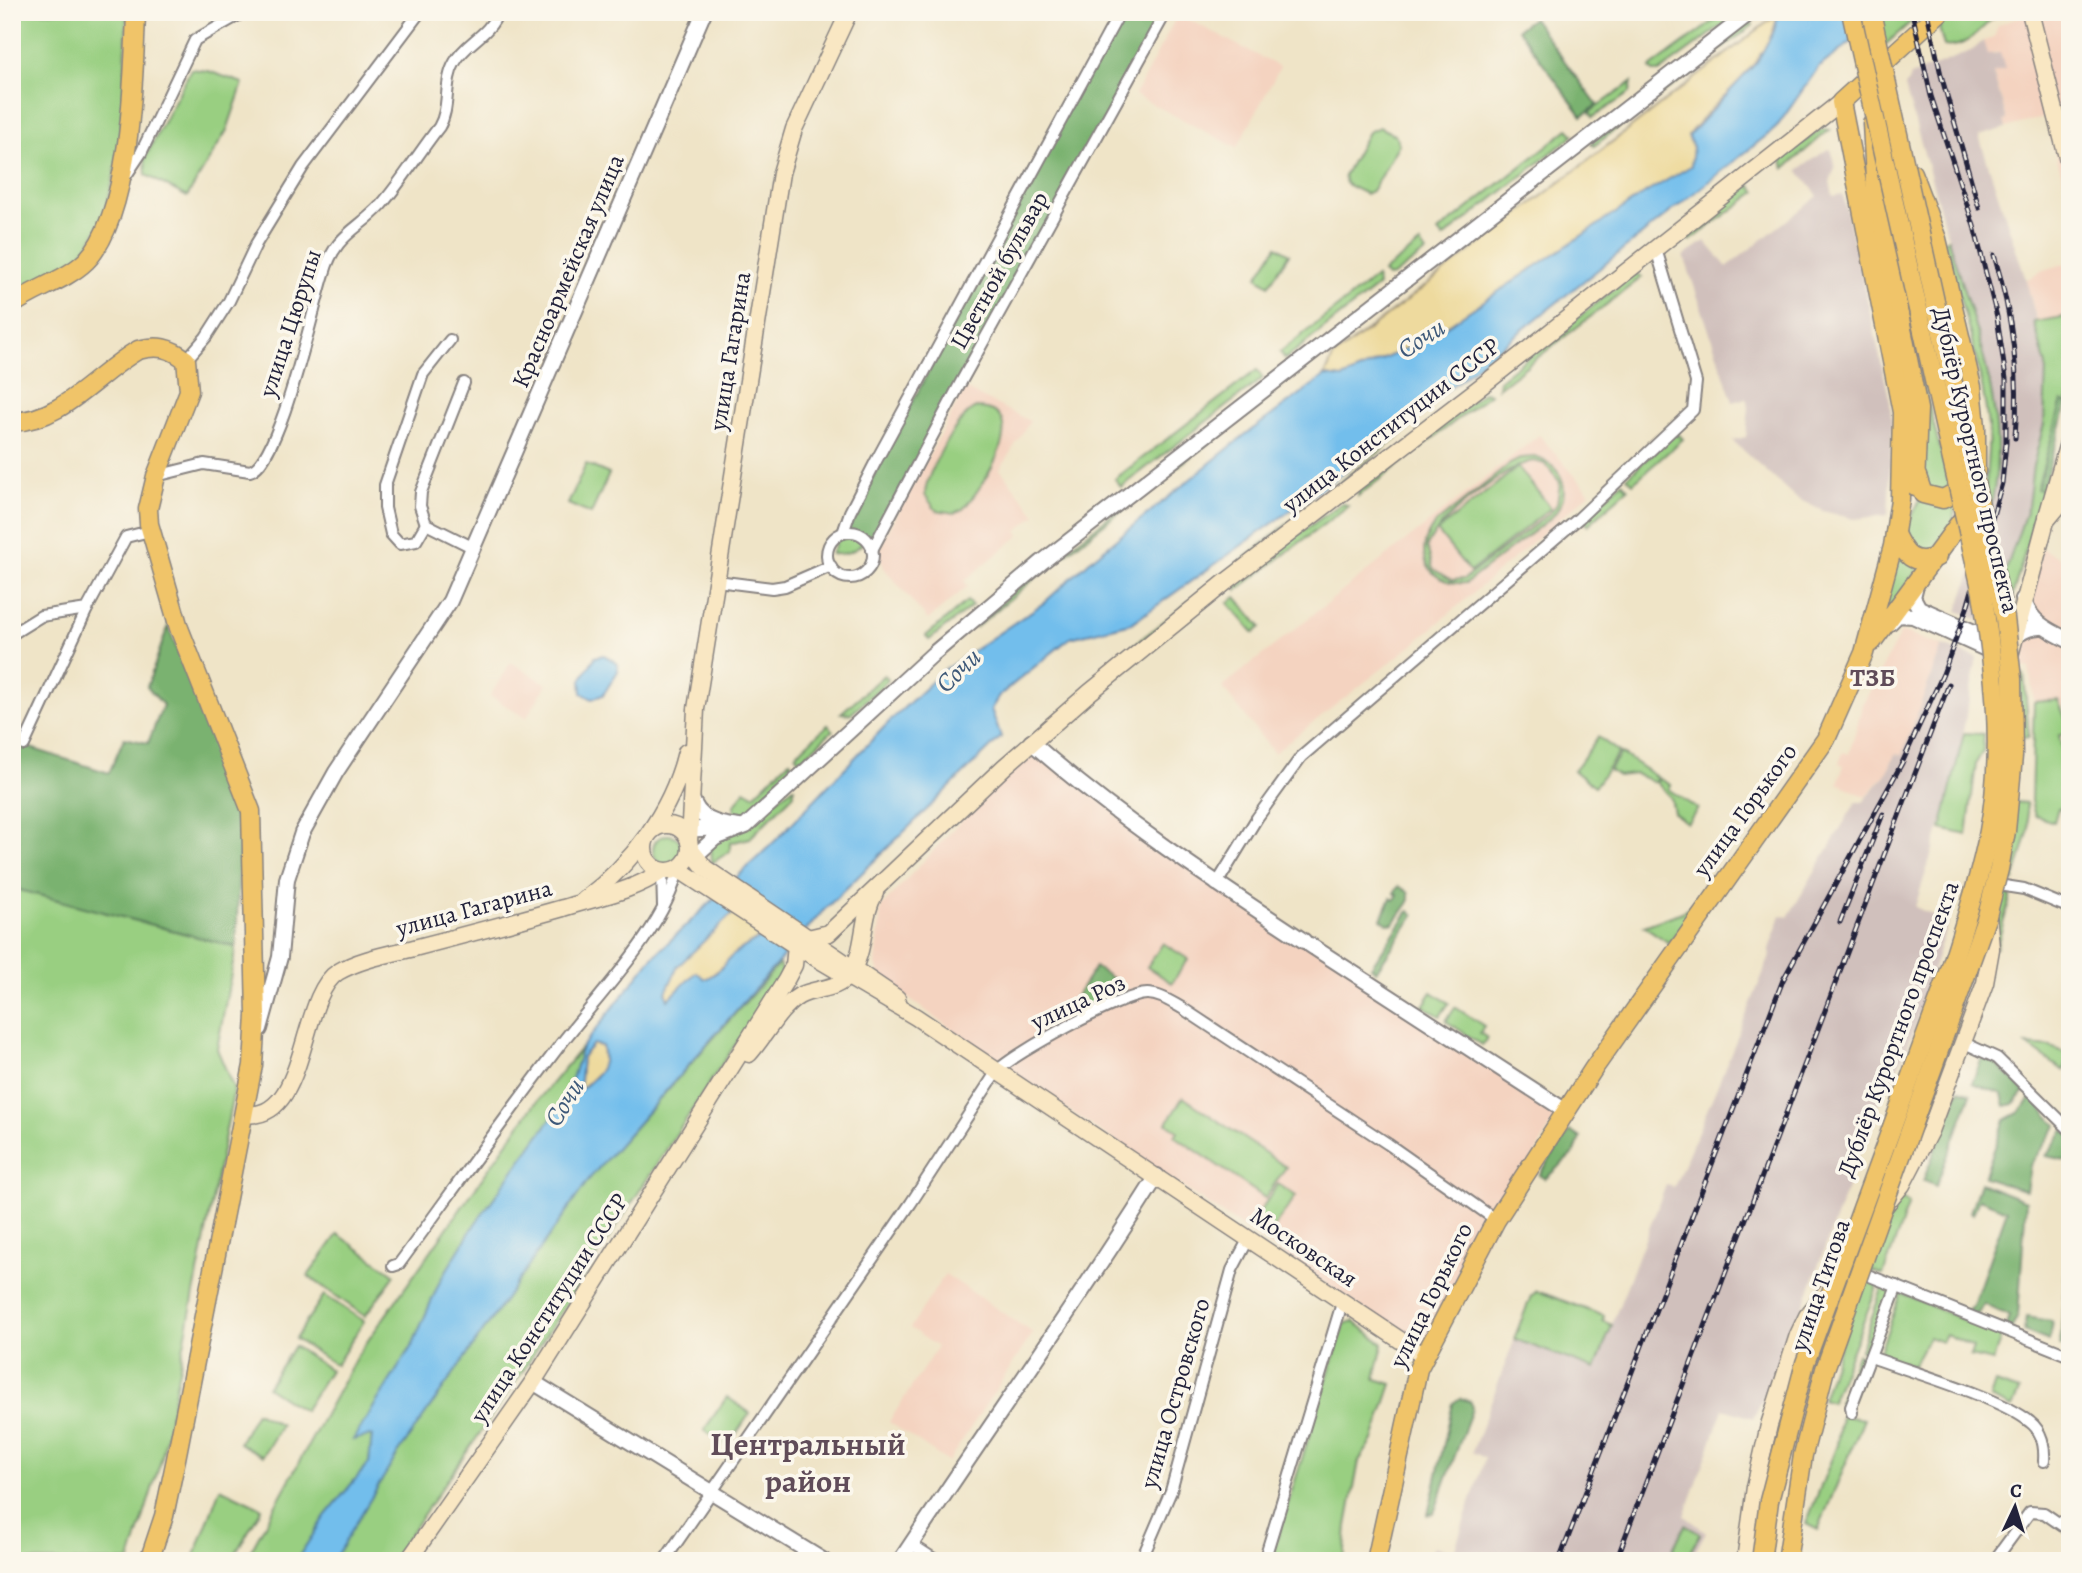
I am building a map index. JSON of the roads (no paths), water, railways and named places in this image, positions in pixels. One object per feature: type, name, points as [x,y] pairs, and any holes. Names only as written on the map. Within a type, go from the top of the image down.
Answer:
[{"type":"main road","points":[[12,304],[86,261],[113,213],[120,185],[133,83],[136,12]]},
{"type":"main road","name":"улица Гагарина","points":[[696,709],[781,173],[794,129],[849,12]]},
{"type":"main road","name":"Дублёр Курортного проспекта","points":[[1761,1561],[1775,1476],[1805,1363],[1950,970],[1981,865],[1995,778],[1995,685],[1982,593],[1851,12]]},
{"type":"main road","name":"Дублёр Курортного проспекта","points":[[1784,1557],[1812,1411],[1987,916],[2006,831],[2014,715],[2010,651],[2003,608],[1871,12]]},
{"type":"main road","name":"улица Конституции СССР","points":[[803,940],[829,933],[1031,742],[1227,582],[1841,102],[1940,12]]},
{"type":"main road","points":[[2030,12],[2070,169]]},
{"type":"main road","points":[[1876,73],[1969,509]]},
{"type":"main road","points":[[1888,90],[1914,179],[1937,239],[1972,387],[1977,451],[1975,482],[1969,509]]},
{"type":"main road","points":[[1841,102],[1902,412],[1900,499],[1895,534],[1905,556],[1910,559],[1922,561],[1937,557]]},
{"type":"main road","points":[[1871,102],[1876,199],[1918,409],[1917,476],[1909,513],[1895,534]]},
{"type":"main road","points":[[12,422],[28,422],[53,412],[138,350],[153,346],[166,348],[186,360],[189,391],[156,476],[148,509],[150,531],[179,628],[251,811],[255,1044],[245,1114],[177,1459],[164,1516],[149,1561]]},
{"type":"main road","name":"улица Титова","points":[[1784,1557],[1778,1531],[1790,1455],[1815,1368],[1958,974],[1985,889],[2000,798],[2006,675],[2023,599],[2070,436]]},
{"type":"main road","points":[[1917,476],[1926,496],[1944,499],[1958,489],[1960,467]]},
{"type":"main road","points":[[2046,522],[2070,492]]},
{"type":"main road","name":"улица Горького","points":[[1864,653],[1937,557],[1969,509]]},
{"type":"main road","name":"улица Горького","points":[[1376,1561],[1413,1386],[1424,1356],[1496,1220],[1566,1111],[1650,987],[1826,739],[1864,653],[1889,566],[1895,534]]},
{"type":"main road","points":[[684,851],[691,796],[696,709]]},
{"type":"main road","points":[[579,903],[612,877],[649,833],[677,783],[696,709]]},
{"type":"main road","points":[[649,833],[664,825],[684,851]]},
{"type":"main road","name":"Московская","points":[[649,833],[644,846],[646,859],[684,851],[710,877],[1424,1356]]},
{"type":"main road","name":"улица Гагарина","points":[[245,1114],[254,1115],[268,1110],[282,1096],[333,976],[380,957],[617,894],[684,851]]},
{"type":"main road","points":[[727,1079],[790,1003],[808,993],[837,986],[850,972],[859,959],[866,913],[879,886]]},
{"type":"main road","points":[[1881,1210],[1898,1191],[1917,1158],[1991,964],[1985,889]]},
{"type":"main road","points":[[727,1079],[791,972],[803,940]]},
{"type":"main road","name":"улица Конституции СССР","points":[[408,1561],[533,1382],[727,1079]]},
{"type":"main road","points":[[1745,1561],[1755,1487],[1769,1425],[1807,1316],[1850,1266]]},
{"type":"street","points":[[120,185],[141,153],[195,40],[244,12]]},
{"type":"street","points":[[186,360],[206,337],[229,301],[257,244],[303,167],[419,12]]},
{"type":"street","name":"улица Цюрупы","points":[[156,476],[204,464],[250,471],[265,460],[297,373],[332,254],[349,231],[382,204],[439,127],[445,115],[454,64],[485,34],[498,12]]},
{"type":"street","name":"Красноармейская улица","points":[[255,1044],[280,957],[287,879],[302,833],[336,772],[439,621],[474,548],[704,12]]},
{"type":"street","name":"Цветной бульвар","points":[[843,533],[850,512],[876,461],[1119,12]]},
{"type":"street","name":"Цветной бульвар","points":[[873,550],[974,359],[1166,12]]},
{"type":"street","points":[[393,1266],[399,1264],[555,1051],[649,931],[663,906],[684,851],[744,827],[933,654],[1042,562],[1751,12]]},
{"type":"street","points":[[1216,885],[1257,818],[1301,757],[1578,519],[1693,410],[1696,383],[1656,249]]},
{"type":"street","points":[[426,524],[416,541],[405,544],[397,542],[391,534],[385,508],[385,485],[423,374],[450,340]]},
{"type":"street","points":[[464,383],[421,492],[420,506],[426,524],[474,548]]},
{"type":"street","points":[[24,745],[87,609],[126,537],[150,531]]},
{"type":"street","points":[[843,533],[862,535],[873,550],[867,569],[856,577],[841,576],[831,566],[827,555],[830,545],[843,533]]},
{"type":"street","points":[[717,581],[772,588],[785,586],[831,566]]},
{"type":"street","points":[[1917,580],[1913,600],[1922,610],[2012,647]]},
{"type":"street","points":[[2023,599],[2027,611],[2041,627],[2070,641]]},
{"type":"street","points":[[12,634],[41,615],[87,609]]},
{"type":"street","points":[[1864,653],[1893,619],[1905,614],[1945,628],[1993,654],[2006,675]]},
{"type":"street","points":[[1993,654],[2012,647],[2025,629],[2041,627]]},
{"type":"street","points":[[1031,742],[1067,774],[1216,885],[1566,1111]]},
{"type":"street","points":[[691,796],[696,808],[710,821],[744,827]]},
{"type":"street","points":[[684,851],[744,827]]},
{"type":"street","points":[[709,843],[710,877]]},
{"type":"street","points":[[1985,889],[2024,889],[2070,908]]},
{"type":"street","points":[[253,948],[270,950],[280,935]]},
{"type":"street","name":"улица Роз","points":[[714,1492],[911,1203],[997,1071],[1013,1056],[1133,996],[1155,995],[1182,1008],[1496,1220]]},
{"type":"street","points":[[1962,1042],[1997,1058],[2070,1130]]},
{"type":"street","points":[[900,1561],[990,1423],[1052,1339],[1157,1176]]},
{"type":"street","name":"улица Островского","points":[[1141,1561],[1171,1491],[1197,1405],[1224,1294],[1232,1270],[1249,1238]]},
{"type":"street","points":[[1850,1266],[2070,1356]]},
{"type":"street","points":[[1852,1413],[1851,1407],[1897,1286]]},
{"type":"street","points":[[1264,1561],[1343,1300]]},
{"type":"street","points":[[1871,1357],[1985,1400],[2031,1422],[2045,1448],[2044,1461]]},
{"type":"street","points":[[533,1382],[824,1561]]},
{"type":"street","points":[[664,1561],[714,1492]]},
{"type":"street","points":[[1994,1561],[2027,1515],[2034,1510],[2044,1513],[2070,1531]]},
{"type":"street","points":[[911,1544],[937,1561]]},
{"type":"water","name":"Сочи","points":[[1779,12],[1890,12],[1818,68],[1776,128],[1335,479],[1132,623],[1070,638],[1000,695],[991,709],[1001,737],[823,911],[589,1179],[397,1455],[333,1561],[296,1561],[325,1516],[369,1463],[372,1435],[353,1440],[413,1344],[440,1281],[475,1224],[566,1098],[582,1047],[652,958],[778,838],[889,722],[943,671],[1045,602],[1092,559],[1246,434],[1325,376],[1343,378],[1429,338],[1647,192],[1691,166],[1693,147],[1688,136],[1757,62],[1774,31]],"holes":[[[736,910],[775,929],[736,953],[709,977],[705,979],[696,972],[668,1000],[666,992],[678,966]],[[593,1044],[602,1046],[602,1066],[579,1091],[582,1057]]]},
{"type":"water","points":[[604,655],[617,663],[618,671],[603,695],[592,699],[582,693],[581,680],[595,657]]},
{"type":"railway","points":[[1559,1561],[1783,980],[1902,763],[1943,674],[1967,608],[2002,483],[2006,443],[2006,379],[1997,317],[1974,226],[1931,96],[1912,12]]},
{"type":"railway","points":[[1927,12],[1941,75],[1979,208]]},
{"type":"railway","points":[[1994,255],[2006,299],[2013,345],[2015,438]]},
{"type":"railway","points":[[1616,1561],[1949,684]]},
{"type":"railway","points":[[1840,922],[1883,814]]},
{"type":"district","name":"ТЗБ","points":[[1873,677]]},
{"type":"district","name":"Центральный район","points":[[808,1462]]}]
